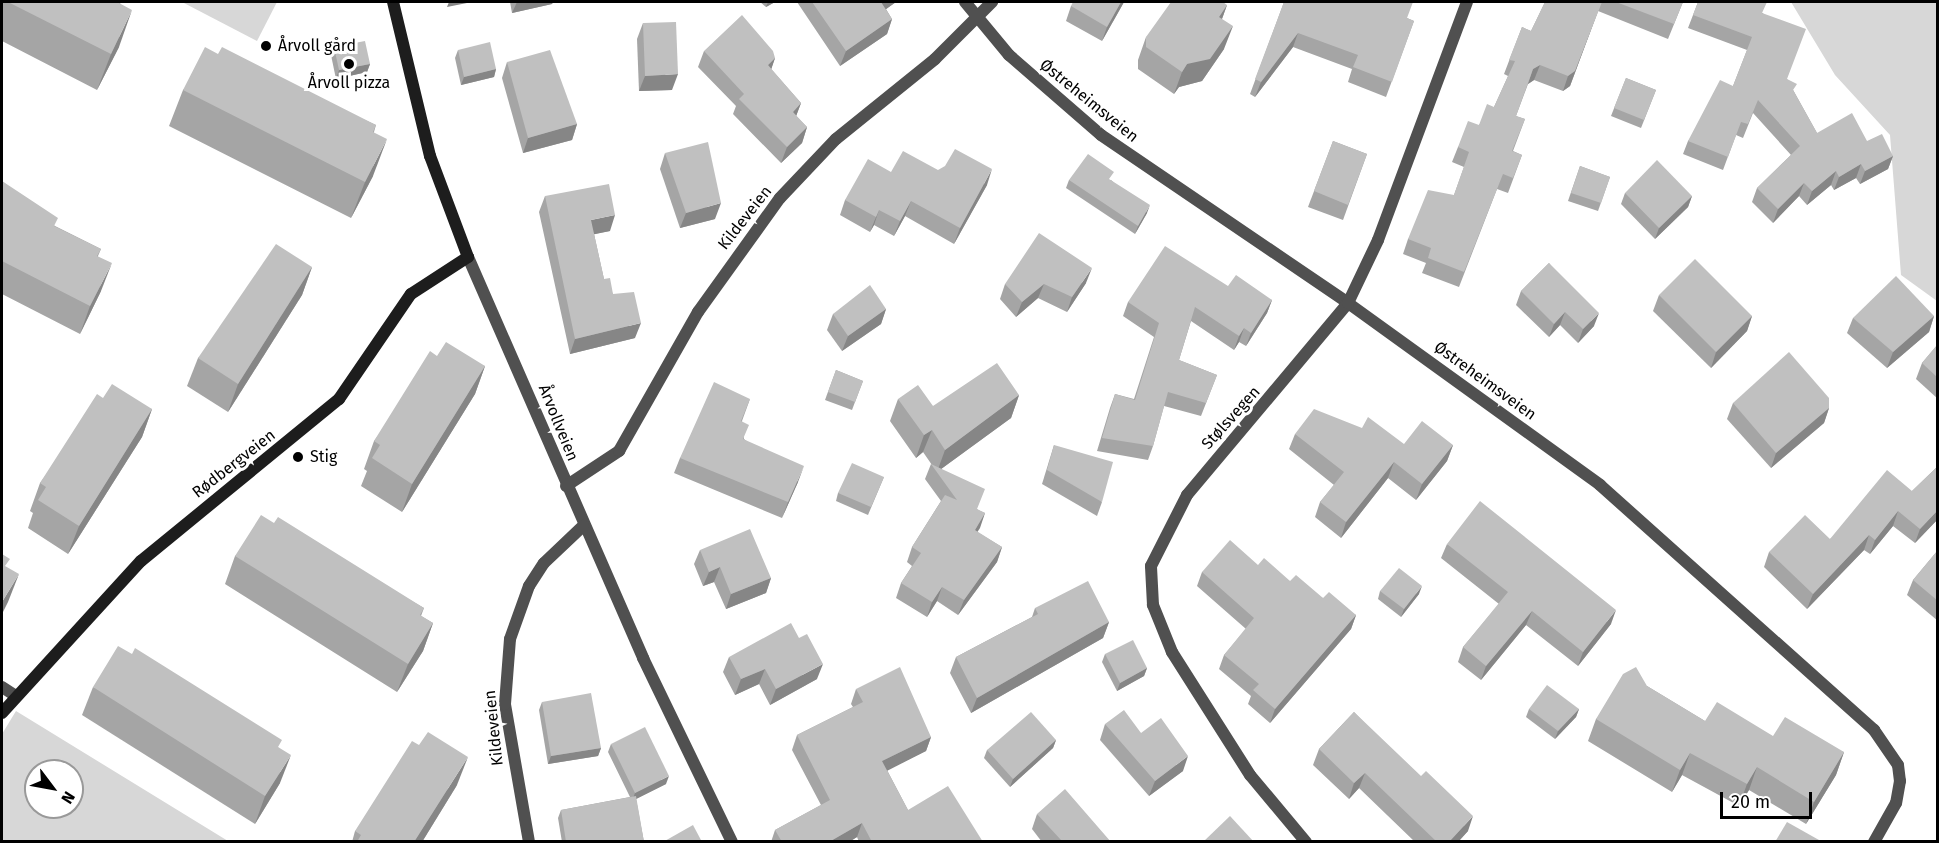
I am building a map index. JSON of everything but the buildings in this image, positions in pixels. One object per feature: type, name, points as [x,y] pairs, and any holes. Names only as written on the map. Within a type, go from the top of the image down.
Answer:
[{"type":"street","name":"Årvollveien","points":[[393,2],[430,156],[468,257],[583,526],[732,842]]},
{"type":"street","name":"Østreheimsveien","points":[[965,2],[976,20],[1053,96],[1101,135],[1348,303],[1600,485],[1874,730],[1898,765],[1900,781],[1896,802],[1874,842]]},
{"type":"street","name":"Kildeveien","points":[[566,486],[619,451],[698,312],[780,198],[836,139],[976,20],[992,2]]},
{"type":"street","name":"Stølsvegen","points":[[1306,842],[1255,782],[1183,672],[1153,605],[1151,566],[1157,545],[1187,495],[1348,303],[1378,240],[1467,2]]},
{"type":"street","name":"Rødbergveien","points":[[2,713],[141,561],[339,399],[411,294],[468,257]]},
{"type":"street","name":"Kildeveien","points":[[529,842],[505,704],[510,639],[529,586],[544,563],[583,526]]},
{"type":"street","points":[[2,687],[16,696]]},
{"type":"shaded area","points":[[182,2],[277,2],[257,41]]},
{"type":"shaded area","points":[[1791,2],[1937,2],[1937,301],[1901,275],[1890,135],[1835,75]]},
{"type":"shaded area","points":[[16,711],[228,841],[2,841],[2,734]]},
{"type":"place","name":"Årvoll gård","points":[[266,46]]},
{"type":"place","name":"Årvoll pizza","points":[[349,64]]},
{"type":"place","name":"Stig","points":[[298,457]]}]
